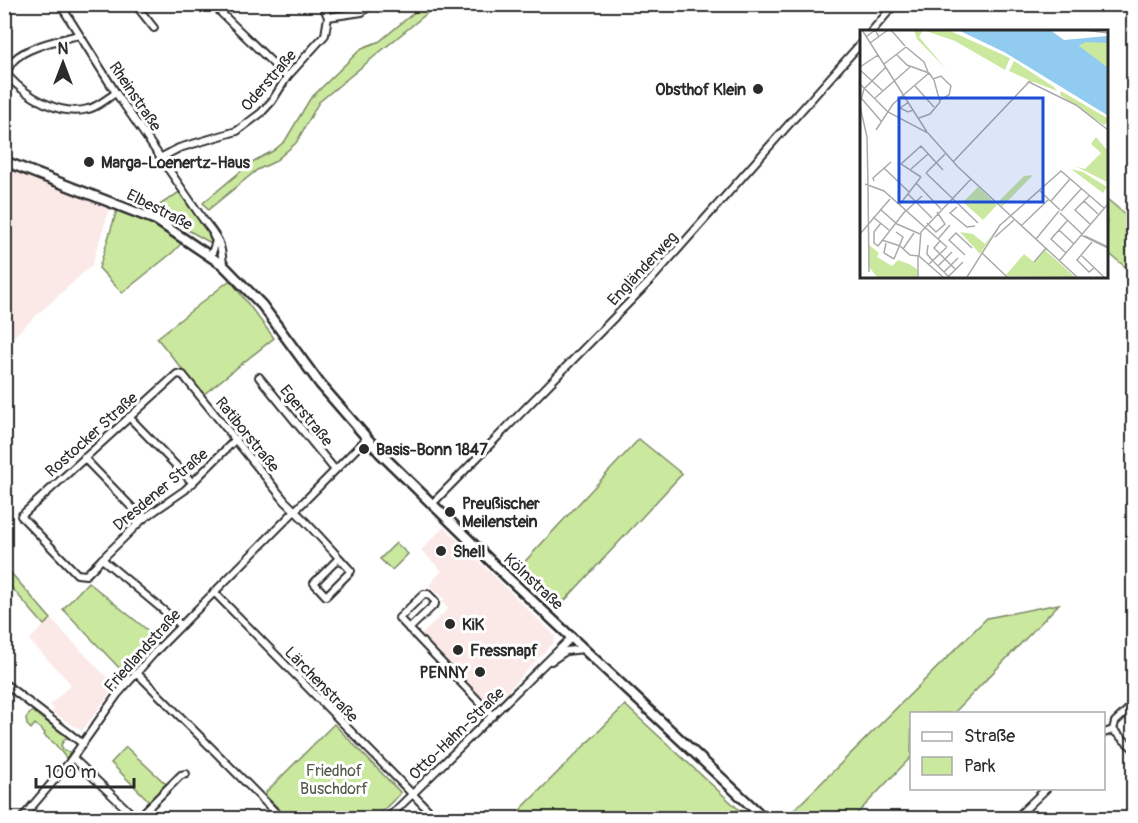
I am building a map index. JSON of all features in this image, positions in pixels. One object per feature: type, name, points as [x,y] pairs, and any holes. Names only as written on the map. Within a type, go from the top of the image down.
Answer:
[{"type":"main road","name":"Elbestraße","points":[[4,161],[156,220],[223,265],[250,292],[275,324]]},
{"type":"main road","name":"Kölnstraße","points":[[275,324],[320,384],[366,439],[764,819]]},
{"type":"street","points":[[4,8],[9,4]]},
{"type":"street","name":"Rheinstraße","points":[[60,4],[116,93],[220,243],[223,265]]},
{"type":"street","points":[[135,4],[154,28]]},
{"type":"street","points":[[212,4],[287,77]]},
{"type":"street","points":[[322,4],[328,17],[362,12],[370,4]]},
{"type":"street","points":[[873,30],[895,4]]},
{"type":"street","name":"Oderstraße","points":[[162,157],[179,148],[237,131],[265,109],[287,77],[321,42],[327,32],[328,17]]},
{"type":"street","points":[[79,34],[28,50],[16,57],[9,66],[8,76],[38,99],[75,111],[95,107],[116,93]]},
{"type":"street","name":"Engländerweg","points":[[432,504],[649,282],[860,44]]},
{"type":"street","points":[[211,256],[216,241],[212,231]]},
{"type":"street","name":"Rostocker Straße","points":[[21,516],[176,375],[181,374]]},
{"type":"street","name":"Ratiborstraße","points":[[181,374],[295,510]]},
{"type":"street","name":"Egerstraße","points":[[259,377],[335,470]]},
{"type":"street","points":[[129,417],[193,483]]},
{"type":"street","name":"Friedlandstraße","points":[[22,819],[73,758],[117,695],[213,592],[366,439]]},
{"type":"street","name":"Dresdener Straße","points":[[21,516],[77,574],[86,575],[143,519],[193,483],[236,440]]},
{"type":"street","points":[[84,458],[143,519]]},
{"type":"street","points":[[295,510],[351,571],[326,596],[314,583],[339,558]]},
{"type":"street","points":[[102,559],[181,625]]},
{"type":"street","name":"Lärchenstraße","points":[[213,592],[436,819]]},
{"type":"street","points":[[410,629],[435,604],[428,594],[424,594],[399,618],[493,716]]},
{"type":"street","name":"Otto-Hahn-Straße","points":[[388,819],[572,637]]},
{"type":"street","name":"Otto-Hahn-Straße","points":[[543,666],[566,651],[584,649]]},
{"type":"street","points":[[137,673],[281,819]]},
{"type":"street","points":[[4,683],[83,744]]},
{"type":"street","points":[[1113,730],[1115,722],[1134,704]]},
{"type":"street","points":[[1105,733],[1113,730]]},
{"type":"street","points":[[1113,730],[1134,749]]},
{"type":"street","points":[[73,758],[137,819],[181,774],[186,774]]},
{"type":"street","points":[[1016,819],[1046,790]]},
{"type":"shaded area","points":[[5,168],[110,207],[92,265],[5,344]]},
{"type":"shaded area","points":[[444,527],[555,636],[554,642],[492,707],[421,635],[448,609],[442,602],[444,599],[429,585],[442,571],[421,550]]},
{"type":"shaded area","points":[[51,619],[115,686],[82,731],[52,712],[54,708],[50,705],[71,684],[29,640]]},
{"type":"green space","points":[[423,5],[437,5],[319,102],[296,143],[274,162],[257,170],[208,210],[203,203],[252,162],[273,151],[285,141],[310,99],[362,48],[380,41]]},
{"type":"green space","points":[[181,191],[188,205],[191,209],[193,208],[209,232],[211,243],[152,210]]},
{"type":"green space","points":[[1108,200],[1133,221],[1133,273],[1108,253]]},
{"type":"green space","points":[[117,210],[152,223],[183,242],[122,293],[99,268]]},
{"type":"green space","points":[[230,280],[274,338],[203,395],[157,338]]},
{"type":"green space","points":[[639,439],[682,474],[557,609],[516,571]]},
{"type":"green space","points":[[396,543],[408,554],[392,570],[380,559]]},
{"type":"green space","points":[[4,565],[51,619],[44,625],[5,580]]},
{"type":"green space","points":[[88,582],[156,637],[125,674],[63,609]]},
{"type":"green space","points":[[1059,604],[955,712],[910,712],[910,758],[853,818],[786,818],[987,618]]},
{"type":"green space","points":[[625,705],[748,818],[512,818]]},
{"type":"green space","points":[[32,711],[69,738],[65,739],[61,745],[64,751],[71,752],[66,758],[35,724],[31,729],[27,725],[26,718]]},
{"type":"green space","name":"Friedhof Buschdorf","points":[[334,724],[400,792],[399,795],[375,818],[288,818],[266,796],[266,792]]},
{"type":"green space","points":[[126,747],[166,784],[149,801],[111,763]]},
{"type":"place","name":"Obsthof Klein","points":[[758,89]]},
{"type":"place","name":"Marga-Loenertz-Haus","points":[[89,162]]},
{"type":"place","name":"Basis-Bonn 1847","points":[[364,449]]},
{"type":"place","name":"Preußischer Meilenstein","points":[[450,512]]},
{"type":"place","name":"Shell","points":[[441,551]]},
{"type":"place","name":"KiK","points":[[450,624]]},
{"type":"place","name":"Fressnapf","points":[[458,650]]},
{"type":"place","name":"PENNY","points":[[480,672]]}]
